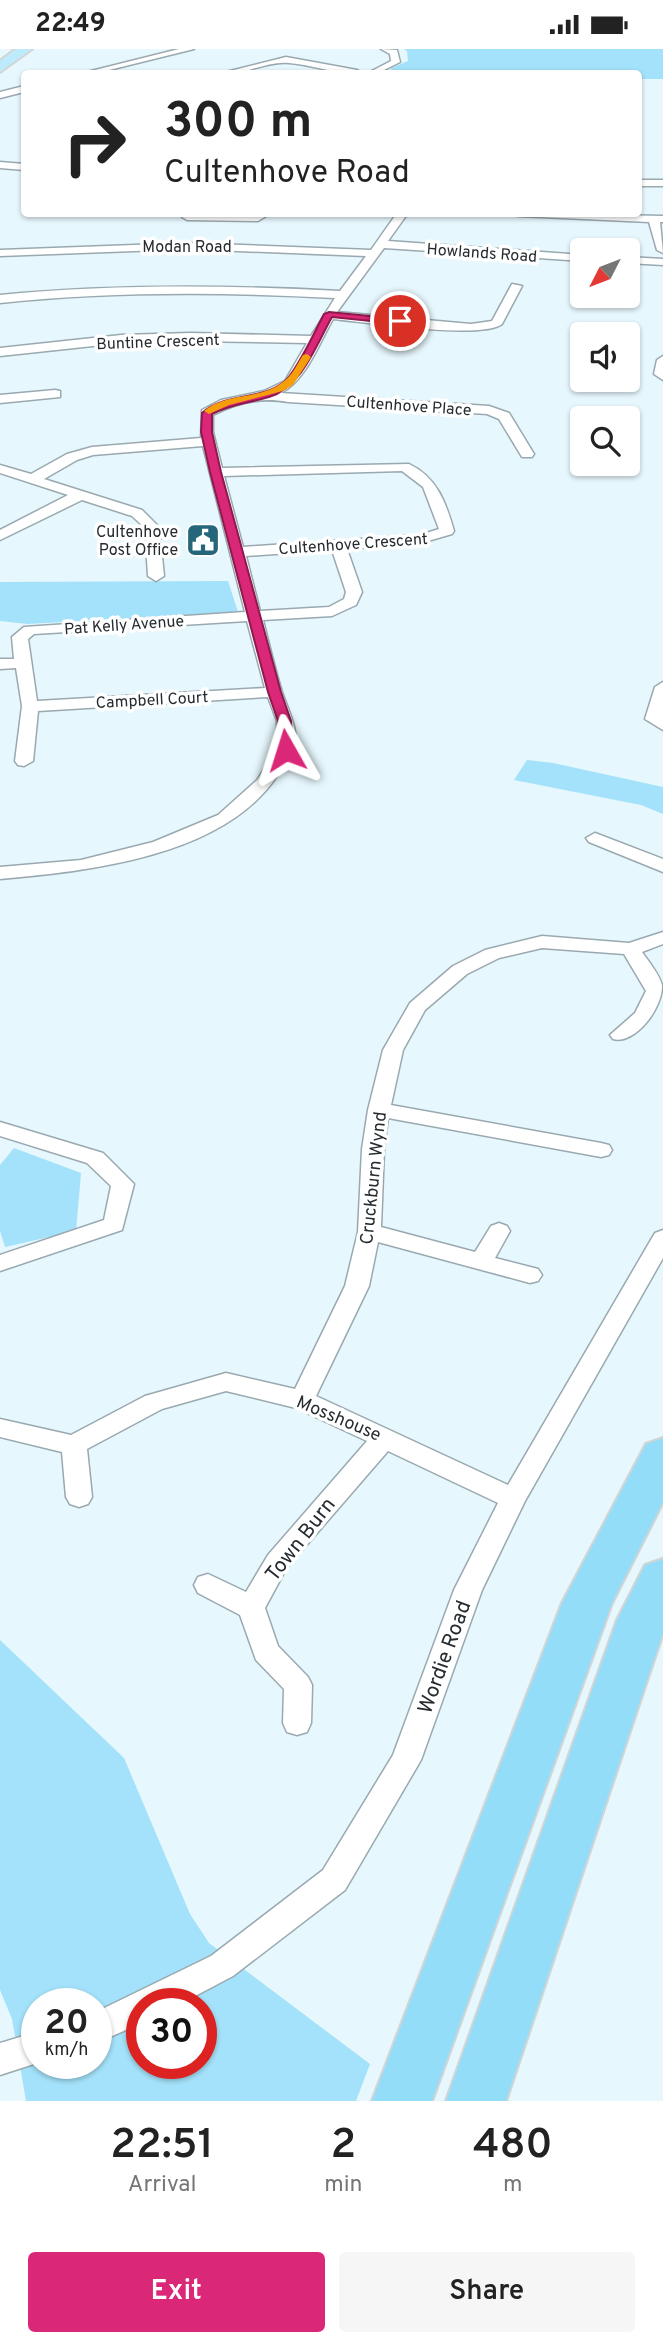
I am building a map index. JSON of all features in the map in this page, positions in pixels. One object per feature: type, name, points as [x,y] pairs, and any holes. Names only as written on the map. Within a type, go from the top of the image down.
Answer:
[{"type":"highway","points":[[402,2101],[587,1603],[663,1456]]},
{"type":"highway","points":[[476,2101],[642,1620],[663,1579]]},
{"type":"main road","points":[[1,66],[25,49]]},
{"type":"street","points":[[101,70],[190,49]]},
{"type":"street","points":[[379,70],[396,62],[394,52],[385,49]]},
{"type":"street","points":[[241,70],[286,60],[341,70]]},
{"type":"street","points":[[0,95],[21,90]]},
{"type":"street","points":[[0,165],[21,167]]},
{"type":"street","points":[[642,183],[663,183]]},
{"type":"street","points":[[188,228],[260,217]]},
{"type":"street","points":[[0,873],[80,866],[159,846],[223,819],[263,784],[286,750],[285,721],[274,692],[256,615],[216,472],[209,441],[207,413],[213,407],[268,394],[290,383],[317,340],[329,314],[400,217]]},
{"type":"street","points":[[634,217],[659,219],[663,250]]},
{"type":"street","name":"Modan Road","points":[[0,253],[188,228],[377,249]]},
{"type":"street","name":"Howlands Road","points":[[377,249],[570,257]]},
{"type":"street","points":[[640,261],[663,262]]},
{"type":"street","points":[[329,314],[471,328],[496,324],[516,286]]},
{"type":"street","points":[[0,299],[61,292],[152,288],[223,288],[343,296]]},
{"type":"street","name":"Buntine Crescent","points":[[3,352],[135,339],[317,340]]},
{"type":"street","points":[[663,360],[660,374],[663,376]]},
{"type":"street","points":[[0,399],[55,394]]},
{"type":"street","name":"Cultenhove Place","points":[[268,394],[288,398],[489,410],[504,416],[527,454]]},
{"type":"street","points":[[33,479],[72,457],[92,451],[209,441]]},
{"type":"street","name":"Cultenhove Crescent","points":[[216,472],[404,467],[424,476],[437,497],[447,531],[437,537],[421,539],[238,552]]},
{"type":"street","points":[[0,469],[137,513],[152,527],[156,576]]},
{"type":"street","points":[[2,533],[80,495]]},
{"type":"street","points":[[256,615],[332,611],[351,602],[354,592],[338,545]]},
{"type":"street","name":"Pat Kelly Avenue","points":[[23,663],[20,637],[30,630],[256,615]]},
{"type":"street","points":[[0,664],[23,663],[30,706],[24,761]]},
{"type":"street","points":[[663,687],[653,719],[663,725]]},
{"type":"street","name":"Campbell Court","points":[[30,706],[274,692]]},
{"type":"street","points":[[595,838],[663,866]]},
{"type":"street","name":"Cruckburn Wynd","points":[[302,1400],[357,1286],[369,1232],[373,1149],[379,1110],[393,1050],[417,1007],[460,970],[492,954],[542,942],[631,949],[663,938]]},
{"type":"street","points":[[620,1035],[644,1016],[656,991],[631,949]]},
{"type":"street","points":[[379,1110],[601,1150]]},
{"type":"street","points":[[0,1129],[95,1159],[123,1184],[114,1225],[0,1263]]},
{"type":"street","points":[[481,1261],[499,1231]]},
{"type":"street","points":[[369,1232],[530,1275]]},
{"type":"street","name":"Wordie Road","points":[[179,1988],[222,1966],[334,1880],[406,1760],[468,1590],[513,1499],[663,1238]]},
{"type":"street","name":"Mosshouse","points":[[74,1445],[154,1402],[226,1382],[302,1400],[513,1499]]},
{"type":"street","points":[[0,1428],[74,1445],[79,1497]]},
{"type":"street","name":"Town Burn","points":[[251,1608],[277,1562],[384,1437]]},
{"type":"street","points":[[208,1585],[251,1608],[266,1652],[298,1685],[296,1723]]},
{"type":"street","points":[[0,2059],[21,2052]]},
{"type":"shaded area","points":[[404,49],[663,49],[663,79],[642,79],[642,70],[391,70],[408,61],[407,51]]},
{"type":"shaded area","points":[[228,581],[238,612],[28,624],[0,621],[0,582]]},
{"type":"shaded area","points":[[527,760],[553,763],[663,787],[663,814],[641,805],[514,780]]},
{"type":"shaded area","points":[[14,1148],[81,1173],[76,1231],[5,1247],[0,1231],[0,1165]]},
{"type":"shaded area","points":[[0,1640],[124,1758],[190,1914],[209,1943],[370,2064],[356,2101],[26,2101],[22,2079],[112,2079],[112,1988],[21,1988],[21,2072],[12,2019],[0,1990]]},
{"type":"slow traffic","points":[[209,411],[213,407],[280,389],[290,383],[307,357]]},
{"type":"place","name":"Cultenhove Post Office","points":[[203,540]]},
{"type":"route","points":[[286,750],[285,721],[274,692],[252,600],[216,472],[206,432],[207,413],[213,407],[268,394],[290,383],[317,340],[329,314],[400,321]]}]
